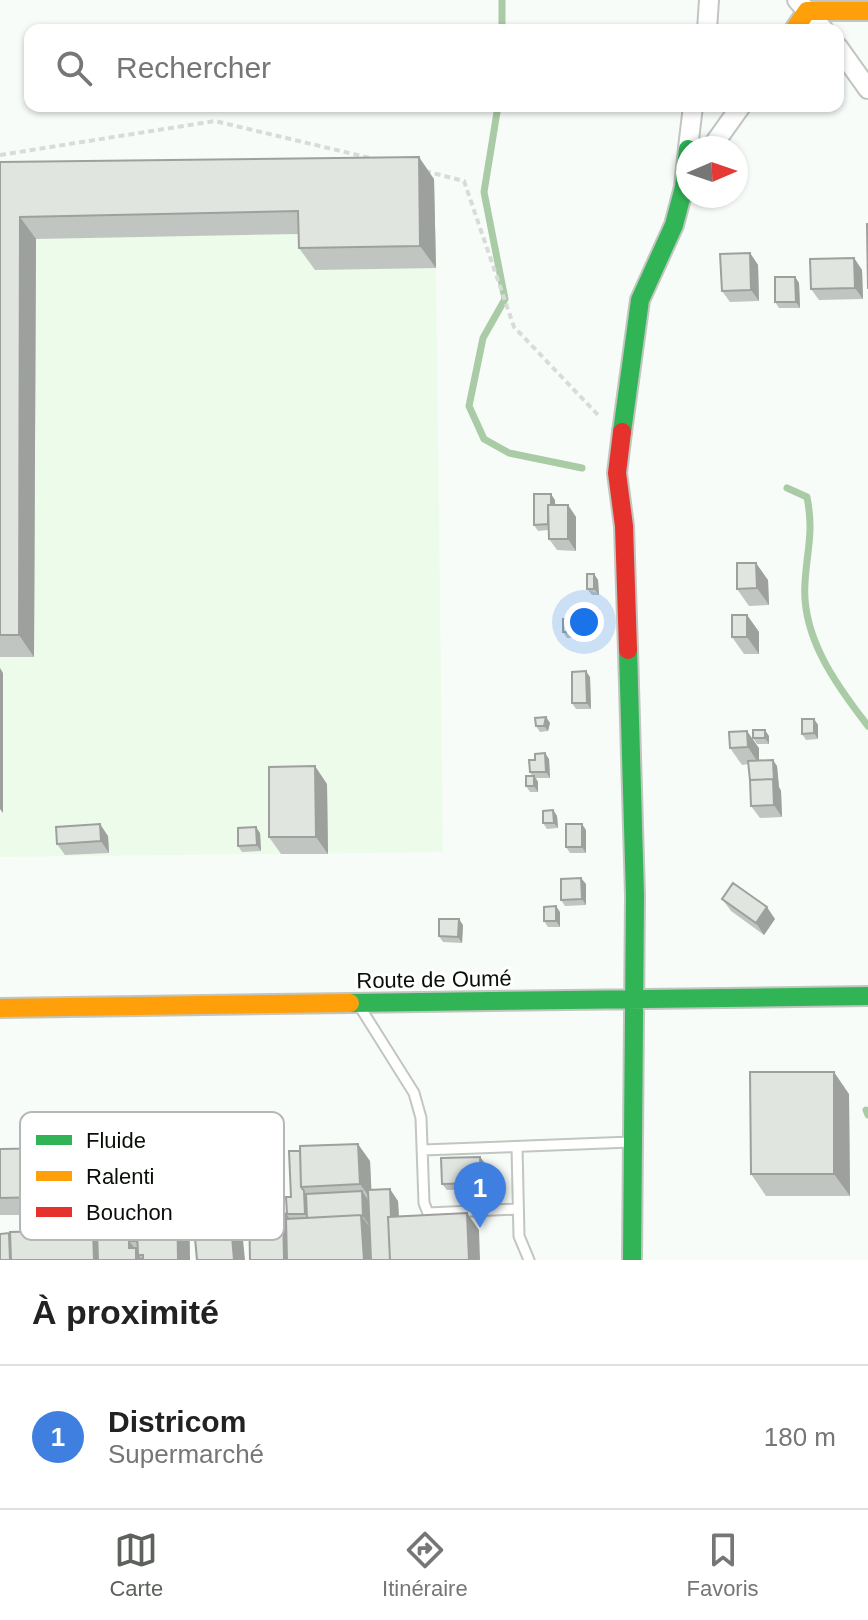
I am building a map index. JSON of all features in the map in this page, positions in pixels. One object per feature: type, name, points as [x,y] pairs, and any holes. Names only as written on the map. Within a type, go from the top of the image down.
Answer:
[{"type":"street","points":[[707,24],[709,0]]},
{"type":"street","points":[[802,5],[868,11]]},
{"type":"street","points":[[802,5],[819,24]]},
{"type":"street","points":[[844,55],[868,89]]},
{"type":"street","points":[[690,136],[692,112]]},
{"type":"street","points":[[720,136],[737,112]]},
{"type":"street","points":[[632,1260],[636,999],[624,526],[617,473],[640,300],[679,208]]},
{"type":"street","name":"Route de Oumé","points":[[0,1008],[868,996]]},
{"type":"lane","points":[[358,1005],[414,1093],[421,1118],[424,1203],[428,1213],[517,1209]]},
{"type":"lane","points":[[423,1150],[633,1142]]},
{"type":"lane","points":[[517,1147],[519,1236],[529,1260]]},
{"type":"path","points":[[0,155],[215,121],[376,160]]},
{"type":"path","points":[[420,170],[464,181],[514,327],[622,438]]},
{"type":"shaded area","points":[[313,181],[436,268],[443,852],[0,857],[0,184]]},
{"type":"building","points":[[419,157],[420,246],[299,248],[298,211],[20,217],[19,635],[0,635],[0,162]]},
{"type":"building","points":[[750,253],[751,290],[722,291],[720,254]]},
{"type":"building","points":[[854,258],[855,288],[811,289],[810,259]]},
{"type":"building","points":[[775,277],[795,277],[796,302],[775,302]]},
{"type":"building","points":[[534,494],[551,494],[548,524],[534,525]]},
{"type":"building","points":[[548,505],[568,505],[568,539],[549,539]]},
{"type":"building","points":[[737,563],[756,563],[757,588],[737,589]]},
{"type":"building","points":[[587,574],[594,574],[594,589],[587,589]]},
{"type":"building","points":[[732,615],[747,615],[747,637],[732,637]]},
{"type":"building","points":[[563,619],[586,619],[586,632],[563,632]]},
{"type":"building","points":[[586,671],[587,703],[572,703],[572,672]]},
{"type":"building","points":[[546,717],[544,726],[536,726],[535,718]]},
{"type":"building","points":[[802,719],[814,719],[814,733],[802,734]]},
{"type":"building","points":[[753,730],[765,730],[765,738],[753,738]]},
{"type":"building","points":[[747,731],[748,747],[730,748],[729,732]]},
{"type":"building","points":[[545,753],[546,772],[530,772],[529,760],[535,760],[535,754]]},
{"type":"building","points":[[773,760],[774,782],[773,779],[750,780],[748,761]]},
{"type":"building","points":[[315,766],[316,837],[269,837],[269,767]]},
{"type":"building","points":[[526,776],[534,776],[534,786],[526,786]]},
{"type":"building","points":[[773,779],[774,805],[751,806],[750,780]]},
{"type":"building","points":[[553,810],[554,823],[543,823],[543,811]]},
{"type":"building","points":[[100,824],[101,841],[57,844],[56,827]]},
{"type":"building","points":[[566,824],[582,824],[582,847],[566,847]]},
{"type":"building","points":[[256,827],[257,845],[238,846],[238,828]]},
{"type":"building","points":[[581,878],[582,899],[561,900],[561,879]]},
{"type":"building","points":[[733,883],[767,907],[756,923],[722,899]]},
{"type":"building","points":[[556,906],[556,921],[544,921],[544,907]]},
{"type":"building","points":[[439,919],[459,919],[458,937],[439,936]]},
{"type":"building","points":[[750,1072],[834,1072],[834,1174],[751,1174]]},
{"type":"building","points":[[358,1144],[360,1184],[301,1187],[300,1146]]},
{"type":"building","points":[[0,1149],[20,1149],[20,1198],[0,1198]]},
{"type":"building","points":[[289,1151],[300,1151],[305,1214],[287,1214],[286,1197],[291,1197]]},
{"type":"building","points":[[480,1157],[481,1183],[442,1184],[441,1158]]},
{"type":"building","points":[[390,1189],[390,1260],[371,1260],[368,1190]]},
{"type":"building","points":[[362,1191],[363,1216],[307,1218],[306,1194]]},
{"type":"building","points":[[467,1213],[469,1260],[390,1260],[388,1217]]},
{"type":"building","points":[[361,1215],[364,1260],[287,1260],[286,1219]]},
{"type":"building","points":[[10,1232],[20,1232],[20,1240],[93,1240],[94,1260],[11,1260]]},
{"type":"building","points":[[9,1233],[10,1260],[0,1260],[0,1234]]},
{"type":"building","points":[[97,1240],[135,1240],[129,1241],[129,1248],[136,1248],[136,1260],[98,1260]]},
{"type":"building","points":[[137,1240],[178,1240],[178,1260],[140,1260],[143,1255],[138,1255]]},
{"type":"building","points":[[195,1240],[232,1240],[234,1260],[197,1260]]},
{"type":"building","points":[[250,1240],[284,1240],[284,1260],[250,1260]]},
{"type":"waterway","points":[[502,0],[502,24]]},
{"type":"waterway","points":[[497,112],[484,192],[505,299],[483,338],[469,406],[484,439],[509,453],[582,468]]},
{"type":"waterway","points":[[787,488],[807,497],[810,531],[805,603],[815,641],[833,677],[868,726]]},
{"type":"waterway","points":[[866,1110],[868,1115]]},
{"type":"traffic: fast","points":[[622,432],[640,300],[674,225],[678,208]]},
{"type":"traffic: fast","points":[[628,650],[635,896],[632,1260]]},
{"type":"traffic: fast","points":[[350,1003],[868,996]]},
{"type":"traffic: slow","points":[[798,24],[807,11],[868,11]]},
{"type":"traffic: slow","points":[[0,1008],[350,1003]]},
{"type":"traffic: jam","points":[[622,432],[617,473],[624,526],[628,650]]},
{"type":"place","name":"Districom","points":[[480,1228]]}]
